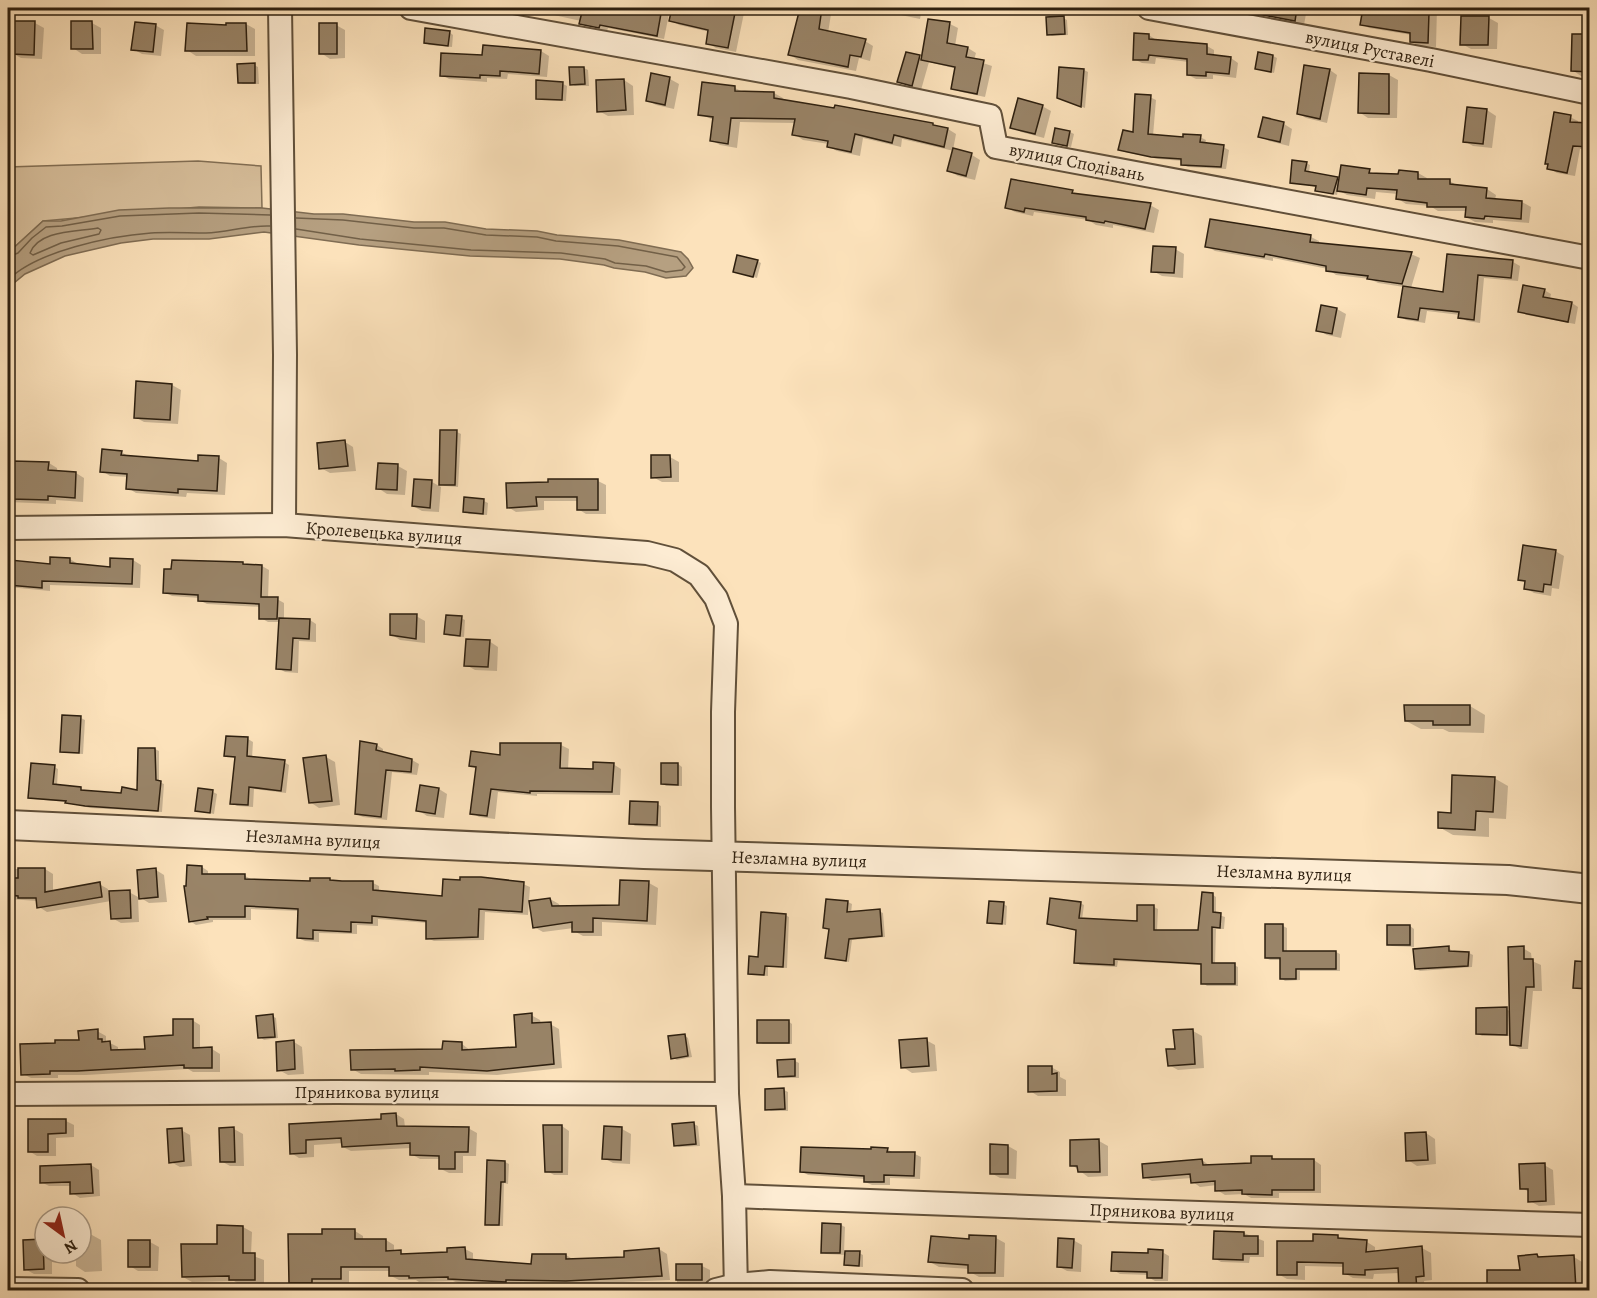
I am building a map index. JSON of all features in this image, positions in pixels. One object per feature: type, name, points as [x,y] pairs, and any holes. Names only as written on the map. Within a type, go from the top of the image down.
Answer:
[{"type":"street","points":[[280,8],[284,245],[284,525]]},
{"type":"street","name":"вулиця Сподівань","points":[[411,8],[851,87],[990,116],[996,147],[1590,258]]},
{"type":"street","name":"вулиця Руставелі","points":[[1149,8],[1431,60],[1590,93]]},
{"type":"street","name":"Кролевецька вулиця","points":[[8,528],[284,525],[647,553],[675,560],[699,575],[716,598],[726,624],[723,712],[724,857]]},
{"type":"street","name":"Незламна вулиця","points":[[8,825],[724,857],[1508,880],[1590,889]]},
{"type":"street","points":[[724,857],[727,1094],[734,1196],[730,1289],[770,1282],[962,1290]]},
{"type":"street","name":"Пряникова вулиця","points":[[8,1094],[336,1092],[727,1094]]},
{"type":"street","name":"Пряникова вулиця","points":[[734,1196],[1590,1225]]},
{"type":"street","points":[[8,1289],[78,1290]]},
{"type":"shaded area","points":[[198,161],[261,166],[262,208],[199,207],[43,221],[8,253],[8,167]]},
{"type":"water","points":[[262,208],[414,222],[445,222],[486,229],[537,231],[619,240],[681,252],[693,268],[686,276],[666,278],[645,272],[560,259],[470,256],[359,245],[264,232],[209,239],[153,239],[121,243],[65,256],[25,274],[8,288],[8,253],[43,221],[61,221],[119,210]]},
{"type":"building","points":[[583,8],[662,8],[657,36],[600,25],[599,28],[579,24]]},
{"type":"building","points":[[672,8],[736,8],[728,48],[706,44],[708,30],[669,21]]},
{"type":"building","points":[[800,8],[822,8],[819,29],[866,39],[861,57],[850,55],[848,67],[788,55]]},
{"type":"building","points":[[1248,8],[1297,8],[1295,21],[1247,12]]},
{"type":"building","points":[[1363,8],[1389,8],[1388,12],[1429,13],[1428,43],[1410,42],[1410,33],[1360,25]]},
{"type":"building","points":[[1064,16],[1065,34],[1047,35],[1046,17]]},
{"type":"building","points":[[1461,16],[1489,16],[1488,45],[1460,45]]},
{"type":"building","points":[[928,19],[950,22],[947,43],[968,47],[966,57],[984,60],[977,94],[951,89],[955,67],[921,60]]},
{"type":"building","points":[[12,21],[35,21],[34,55],[11,54]]},
{"type":"building","points":[[71,21],[92,21],[93,49],[71,49]]},
{"type":"building","points":[[135,22],[156,24],[153,52],[131,50]]},
{"type":"building","points":[[187,23],[226,25],[226,23],[246,23],[247,51],[185,51]]},
{"type":"building","points":[[319,23],[337,23],[337,54],[319,54]]},
{"type":"building","points":[[425,28],[450,31],[448,46],[424,43]]},
{"type":"building","points":[[1134,33],[1149,34],[1149,39],[1207,44],[1207,54],[1231,57],[1229,74],[1206,72],[1206,76],[1187,75],[1187,59],[1149,55],[1148,60],[1133,60]]},
{"type":"building","points":[[1572,34],[1590,34],[1590,72],[1571,71]]},
{"type":"building","points":[[483,45],[541,50],[539,74],[500,71],[500,76],[480,75],[480,78],[440,76],[441,53],[482,55]]},
{"type":"building","points":[[906,52],[920,55],[912,86],[897,82]]},
{"type":"building","points":[[1258,52],[1273,55],[1271,72],[1255,69]]},
{"type":"building","points":[[255,63],[255,83],[238,83],[237,64]]},
{"type":"building","points":[[1304,65],[1330,69],[1320,119],[1297,114]]},
{"type":"building","points":[[569,67],[584,67],[585,84],[570,85]]},
{"type":"building","points":[[1059,67],[1084,69],[1081,107],[1057,98]]},
{"type":"building","points":[[651,73],[670,77],[665,105],[646,101]]},
{"type":"building","points":[[1359,73],[1389,74],[1389,114],[1358,113]]},
{"type":"building","points":[[624,79],[626,110],[597,112],[596,80]]},
{"type":"building","points":[[536,80],[563,82],[562,100],[536,99]]},
{"type":"building","points":[[702,82],[735,86],[735,91],[774,92],[774,98],[834,108],[835,105],[933,123],[933,125],[948,128],[944,147],[894,135],[892,143],[855,134],[851,152],[827,147],[828,141],[792,135],[795,119],[731,118],[728,144],[710,141],[713,117],[698,115]]},
{"type":"building","points":[[1135,94],[1151,95],[1148,134],[1183,137],[1183,134],[1201,135],[1200,142],[1224,145],[1221,167],[1181,165],[1181,159],[1151,157],[1118,150],[1123,130],[1133,132]]},
{"type":"building","points":[[1018,98],[1043,105],[1035,134],[1010,128]]},
{"type":"building","points":[[1467,107],[1487,109],[1483,144],[1463,142]]},
{"type":"building","points":[[1554,112],[1571,115],[1570,122],[1590,123],[1590,147],[1573,146],[1567,173],[1547,169],[1548,164],[1545,164]]},
{"type":"building","points":[[1263,117],[1284,122],[1280,142],[1258,137]]},
{"type":"building","points":[[1055,128],[1070,131],[1067,146],[1052,143]]},
{"type":"building","points":[[953,148],[972,153],[966,176],[947,171]]},
{"type":"building","points":[[1292,160],[1307,162],[1305,171],[1338,177],[1333,194],[1315,191],[1316,186],[1290,183]]},
{"type":"building","points":[[1341,165],[1370,169],[1369,173],[1398,174],[1399,170],[1418,172],[1418,179],[1450,179],[1450,184],[1487,188],[1486,198],[1522,201],[1521,219],[1465,217],[1466,207],[1427,207],[1427,203],[1396,199],[1397,190],[1367,188],[1366,195],[1337,191]]},
{"type":"building","points":[[1011,179],[1073,190],[1072,193],[1151,203],[1145,229],[1105,221],[1104,223],[1086,220],[1086,217],[1025,208],[1024,212],[1005,208]]},
{"type":"building","points":[[1210,219],[1311,235],[1310,242],[1412,252],[1402,284],[1367,279],[1368,276],[1326,271],[1326,266],[1265,254],[1264,257],[1205,247]]},
{"type":"building","points":[[1153,246],[1176,247],[1174,273],[1151,272]]},
{"type":"building","points":[[1447,254],[1513,260],[1511,278],[1478,275],[1474,320],[1458,318],[1459,312],[1420,308],[1418,320],[1398,317],[1403,286],[1443,292]]},
{"type":"building","points":[[737,255],[758,260],[753,277],[733,272]]},
{"type":"building","points":[[1523,285],[1545,289],[1543,297],[1572,302],[1568,322],[1518,312]]},
{"type":"building","points":[[1321,305],[1337,308],[1332,334],[1316,331]]},
{"type":"building","points":[[136,381],[172,384],[170,420],[134,418]]},
{"type":"building","points":[[440,430],[457,430],[455,485],[439,485]]},
{"type":"building","points":[[345,440],[348,466],[319,469],[317,443]]},
{"type":"building","points":[[102,449],[122,451],[121,455],[198,461],[198,455],[219,456],[217,491],[178,489],[178,493],[126,489],[127,474],[100,472]]},
{"type":"building","points":[[651,455],[670,455],[671,477],[651,478]]},
{"type":"building","points":[[13,461],[49,462],[48,470],[76,472],[75,498],[48,496],[48,500],[11,499]]},
{"type":"building","points":[[378,463],[398,464],[397,490],[376,489]]},
{"type":"building","points":[[414,479],[432,480],[430,508],[412,506]]},
{"type":"building","points":[[548,479],[598,479],[598,510],[577,510],[577,497],[536,497],[537,506],[507,508],[506,483],[548,482]]},
{"type":"building","points":[[464,497],[484,499],[483,514],[463,512]]},
{"type":"building","points":[[1523,545],[1556,550],[1551,585],[1544,584],[1543,592],[1524,589],[1525,581],[1518,580]]},
{"type":"building","points":[[50,557],[70,558],[70,563],[110,567],[110,558],[133,559],[132,584],[42,581],[42,588],[8,585],[10,560],[50,564]]},
{"type":"building","points":[[172,560],[243,562],[243,564],[262,565],[261,597],[278,597],[277,619],[259,619],[259,604],[198,601],[198,595],[163,593],[164,569],[171,569]]},
{"type":"building","points":[[390,614],[417,614],[416,639],[390,635]]},
{"type":"building","points":[[446,615],[462,616],[460,636],[444,634]]},
{"type":"building","points":[[279,618],[310,619],[309,639],[293,638],[291,670],[276,669]]},
{"type":"building","points":[[466,639],[490,640],[488,667],[464,666]]},
{"type":"building","points":[[1404,705],[1470,705],[1470,725],[1433,725],[1433,721],[1405,721]]},
{"type":"building","points":[[62,715],[81,716],[79,753],[60,752]]},
{"type":"building","points":[[226,736],[248,737],[247,756],[285,760],[281,791],[249,787],[248,805],[230,804],[235,757],[224,756]]},
{"type":"building","points":[[360,741],[377,744],[376,750],[412,759],[411,772],[386,770],[381,817],[355,814]]},
{"type":"building","points":[[500,743],[561,743],[560,768],[593,769],[593,762],[614,763],[612,792],[530,791],[530,793],[491,789],[487,816],[470,814],[476,767],[469,766],[471,751],[500,755]]},
{"type":"building","points":[[138,748],[155,748],[156,780],[161,781],[158,811],[85,806],[65,803],[66,801],[28,798],[31,763],[55,765],[53,784],[81,787],[81,790],[121,793],[122,787],[137,790]]},
{"type":"building","points":[[326,755],[332,801],[309,803],[303,758]]},
{"type":"building","points":[[661,763],[678,763],[678,785],[661,784]]},
{"type":"building","points":[[1452,775],[1495,777],[1493,812],[1476,811],[1475,830],[1438,828],[1438,812],[1451,813]]},
{"type":"building","points":[[420,785],[439,788],[435,814],[416,811]]},
{"type":"building","points":[[198,788],[213,790],[210,813],[195,811]]},
{"type":"building","points":[[630,801],[658,802],[657,825],[629,824]]},
{"type":"building","points":[[187,865],[202,866],[202,874],[245,874],[245,879],[310,881],[310,878],[330,878],[330,880],[342,881],[373,881],[373,890],[442,896],[443,879],[460,880],[460,877],[481,877],[524,882],[522,912],[479,909],[478,937],[426,939],[426,921],[372,916],[372,923],[351,922],[351,932],[313,930],[313,939],[297,938],[298,909],[245,906],[245,917],[207,917],[208,919],[189,922],[184,886],[186,886]]},
{"type":"building","points":[[18,868],[45,868],[45,892],[100,882],[102,897],[37,908],[36,898],[18,898],[18,896],[8,895],[8,878],[18,878]]},
{"type":"building","points":[[156,868],[158,897],[139,899],[137,870]]},
{"type":"building","points":[[620,880],[649,881],[647,921],[593,918],[593,932],[572,932],[572,922],[533,928],[529,901],[550,898],[552,906],[619,905]]},
{"type":"building","points":[[130,890],[131,918],[111,919],[109,891]]},
{"type":"building","points":[[1202,892],[1213,893],[1213,912],[1221,913],[1220,928],[1212,927],[1212,963],[1235,963],[1235,984],[1201,984],[1201,964],[1114,959],[1114,965],[1074,963],[1076,930],[1047,924],[1050,898],[1081,902],[1079,918],[1137,921],[1137,905],[1154,905],[1154,930],[1198,930]]},
{"type":"building","points":[[826,899],[848,901],[847,912],[880,909],[882,936],[849,939],[846,961],[825,958],[829,929],[823,928]]},
{"type":"building","points":[[989,901],[1004,902],[1002,924],[987,923]]},
{"type":"building","points":[[761,912],[786,914],[783,967],[765,966],[764,975],[748,974],[749,956],[758,957]]},
{"type":"building","points":[[1265,924],[1283,924],[1283,951],[1336,951],[1336,969],[1296,969],[1296,979],[1280,979],[1280,958],[1265,958]]},
{"type":"building","points":[[1387,925],[1410,925],[1410,945],[1387,945]]},
{"type":"building","points":[[1449,946],[1449,951],[1469,952],[1468,966],[1415,969],[1413,949]]},
{"type":"building","points":[[1524,946],[1524,959],[1533,959],[1534,987],[1526,987],[1521,1046],[1510,1045],[1508,947]]},
{"type":"building","points":[[1575,961],[1590,962],[1590,989],[1573,988]]},
{"type":"building","points":[[1507,1007],[1507,1035],[1476,1034],[1476,1008]]},
{"type":"building","points":[[532,1013],[532,1023],[551,1022],[554,1064],[487,1071],[420,1067],[420,1070],[351,1070],[350,1050],[442,1049],[443,1041],[462,1042],[462,1050],[516,1047],[514,1015]]},
{"type":"building","points":[[273,1014],[275,1037],[258,1038],[256,1016]]},
{"type":"building","points":[[173,1019],[193,1019],[193,1048],[212,1047],[212,1068],[184,1068],[184,1065],[50,1071],[50,1074],[21,1075],[20,1044],[79,1040],[78,1031],[98,1029],[98,1039],[102,1039],[102,1042],[110,1041],[111,1050],[145,1049],[144,1037],[173,1035]]},
{"type":"building","points":[[757,1020],[789,1020],[789,1043],[757,1043]]},
{"type":"building","points":[[1193,1029],[1195,1064],[1168,1066],[1166,1049],[1175,1049],[1173,1030]]},
{"type":"building","points":[[685,1034],[688,1056],[671,1059],[668,1036]]},
{"type":"building","points":[[927,1038],[929,1066],[901,1068],[899,1040]]},
{"type":"building","points":[[294,1040],[295,1069],[277,1071],[276,1042]]},
{"type":"building","points":[[795,1059],[795,1076],[778,1077],[777,1060]]},
{"type":"building","points":[[1028,1066],[1052,1066],[1052,1074],[1057,1073],[1057,1091],[1028,1092]]},
{"type":"building","points":[[784,1088],[785,1109],[765,1110],[765,1089]]},
{"type":"building","points":[[396,1113],[397,1126],[469,1127],[468,1152],[455,1152],[455,1169],[439,1169],[439,1156],[410,1155],[410,1143],[342,1147],[341,1138],[306,1140],[306,1153],[290,1154],[289,1124],[381,1119],[381,1114]]},
{"type":"building","points":[[28,1119],[66,1119],[66,1133],[48,1134],[48,1152],[28,1152]]},
{"type":"building","points":[[694,1122],[696,1144],[674,1146],[672,1124]]},
{"type":"building","points":[[543,1125],[562,1125],[562,1172],[545,1172]]},
{"type":"building","points":[[604,1126],[622,1127],[621,1160],[602,1159]]},
{"type":"building","points":[[234,1127],[235,1162],[220,1162],[219,1128]]},
{"type":"building","points":[[182,1128],[184,1161],[169,1163],[167,1129]]},
{"type":"building","points":[[1426,1132],[1428,1160],[1406,1161],[1405,1133]]},
{"type":"building","points":[[1099,1139],[1100,1172],[1078,1172],[1077,1166],[1070,1166],[1070,1140]]},
{"type":"building","points":[[990,1144],[1008,1145],[1008,1174],[990,1174]]},
{"type":"building","points":[[801,1147],[871,1149],[871,1147],[888,1148],[887,1152],[915,1152],[914,1176],[884,1175],[884,1182],[864,1182],[864,1176],[800,1172]]},
{"type":"building","points":[[1251,1156],[1272,1156],[1272,1159],[1314,1159],[1314,1190],[1272,1190],[1272,1195],[1242,1194],[1242,1190],[1215,1191],[1215,1181],[1191,1183],[1190,1174],[1143,1178],[1142,1164],[1202,1159],[1203,1165],[1251,1163]]},
{"type":"building","points":[[487,1160],[505,1161],[505,1182],[501,1182],[499,1225],[485,1225]]},
{"type":"building","points":[[1545,1163],[1546,1201],[1528,1202],[1528,1189],[1520,1189],[1519,1164]]},
{"type":"building","points":[[91,1164],[93,1193],[70,1194],[70,1182],[40,1183],[40,1166]]},
{"type":"building","points":[[822,1223],[841,1224],[840,1253],[821,1253]]},
{"type":"building","points":[[217,1225],[243,1226],[243,1253],[255,1253],[255,1280],[229,1280],[229,1276],[182,1277],[181,1244],[217,1244]]},
{"type":"building","points":[[322,1229],[355,1229],[355,1239],[386,1239],[386,1251],[401,1250],[401,1254],[447,1252],[447,1248],[465,1247],[466,1259],[531,1264],[532,1254],[566,1254],[566,1259],[624,1257],[624,1251],[659,1248],[662,1276],[566,1281],[506,1280],[506,1282],[448,1279],[448,1277],[409,1278],[409,1276],[389,1276],[389,1267],[341,1267],[341,1279],[312,1279],[312,1283],[289,1283],[288,1234],[322,1234]]},
{"type":"building","points":[[1214,1231],[1244,1232],[1244,1236],[1258,1236],[1258,1254],[1243,1254],[1243,1260],[1213,1259]]},
{"type":"building","points":[[1313,1234],[1367,1240],[1366,1252],[1422,1246],[1424,1276],[1416,1277],[1417,1290],[1399,1290],[1398,1268],[1365,1270],[1365,1275],[1343,1274],[1343,1263],[1297,1262],[1297,1275],[1277,1275],[1277,1241],[1313,1241]]},
{"type":"building","points":[[969,1235],[996,1236],[995,1273],[968,1273],[968,1265],[928,1262],[931,1236],[969,1239]]},
{"type":"building","points":[[1058,1238],[1074,1239],[1072,1268],[1057,1267]]},
{"type":"building","points":[[23,1240],[33,1240],[33,1265],[44,1265],[44,1269],[24,1270]]},
{"type":"building","points":[[128,1240],[150,1240],[150,1267],[128,1267]]},
{"type":"building","points":[[1148,1249],[1163,1250],[1162,1278],[1147,1278],[1147,1272],[1111,1271],[1112,1252],[1148,1253]]},
{"type":"building","points":[[845,1251],[860,1251],[859,1266],[844,1265]]},
{"type":"building","points":[[1537,1254],[1538,1257],[1574,1255],[1576,1290],[1487,1290],[1487,1270],[1520,1270],[1518,1256]]},
{"type":"building","points":[[676,1264],[702,1264],[702,1280],[676,1280]]}]
